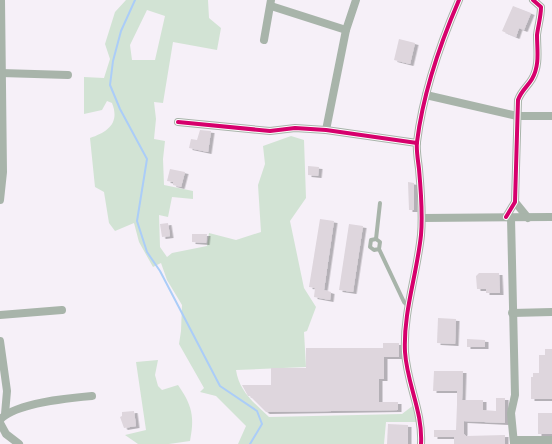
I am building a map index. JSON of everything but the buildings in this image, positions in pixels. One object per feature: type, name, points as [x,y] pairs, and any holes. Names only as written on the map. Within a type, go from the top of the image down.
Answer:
[{"type":"street","points":[[0,200],[4,172],[1,73],[2,0]]},
{"type":"street","points":[[326,130],[346,30],[356,0]]},
{"type":"street","points":[[421,444],[418,407],[407,367],[405,352],[409,306],[418,263],[423,218],[417,143],[426,95],[446,30],[460,0]]},
{"type":"street","points":[[533,0],[541,7],[541,20],[537,34],[538,56],[533,78],[518,100],[516,202],[509,217],[515,395],[511,413],[514,442],[552,440]]},
{"type":"street","points":[[264,40],[271,3],[346,30]]},
{"type":"street","points":[[1,73],[68,75]]},
{"type":"street","points":[[426,95],[517,116],[552,116]]},
{"type":"street","points":[[178,122],[270,131],[295,128],[326,130],[417,143]]},
{"type":"street","points":[[516,202],[528,218]]},
{"type":"street","points":[[423,218],[552,217]]},
{"type":"street","points":[[0,315],[62,310]]},
{"type":"street","points":[[512,312],[552,312]]},
{"type":"street","points":[[0,341],[7,391],[3,417],[55,400],[92,396]]},
{"type":"street","points":[[0,424],[6,434],[19,444]]},
{"type":"lane","points":[[380,203],[376,239],[380,244],[378,249],[404,302],[409,306]]},
{"type":"lane","points":[[376,239],[371,240],[370,247],[374,250],[378,249]]},
{"type":"green space","points":[[126,0],[208,0],[209,18],[221,28],[217,50],[173,42],[163,103],[154,102],[156,119],[154,139],[165,141],[163,159],[164,185],[193,191],[193,199],[172,197],[168,217],[159,215],[160,247],[167,257],[172,253],[207,246],[209,233],[236,240],[261,232],[258,185],[265,164],[263,146],[291,136],[304,140],[306,198],[290,221],[304,288],[316,307],[307,331],[304,332],[306,367],[236,370],[240,384],[248,396],[269,417],[402,414],[415,404],[419,422],[386,422],[384,444],[238,444],[246,426],[216,396],[200,392],[204,388],[179,344],[182,305],[167,280],[161,263],[153,267],[139,242],[134,223],[115,231],[109,223],[104,192],[95,187],[90,138],[102,133],[111,126],[114,110],[112,103],[107,101],[102,110],[84,114],[84,77],[104,78],[110,59],[105,44],[115,12]],"holes":[[[147,10],[165,16],[155,60],[132,60],[130,45]]]},
{"type":"green space","points":[[158,360],[155,375],[158,386],[162,390],[178,385],[189,405],[192,418],[190,441],[169,444],[138,444],[125,435],[146,430],[136,362]]},
{"type":"waterway","points":[[135,0],[121,31],[113,61],[110,85],[120,109],[147,159],[137,221],[147,252],[160,271],[220,386],[257,411],[262,424],[250,444]]},
{"type":"cycle path","points":[[421,444],[420,421],[406,364],[405,352],[408,308],[422,227],[422,202],[417,142],[423,105],[433,69],[459,0]]},
{"type":"cycle path","points":[[506,217],[515,202],[518,100],[535,74],[537,63],[537,35],[541,7],[533,0]]},
{"type":"cycle path","points":[[178,122],[270,131],[295,128],[326,130],[417,143]]}]
